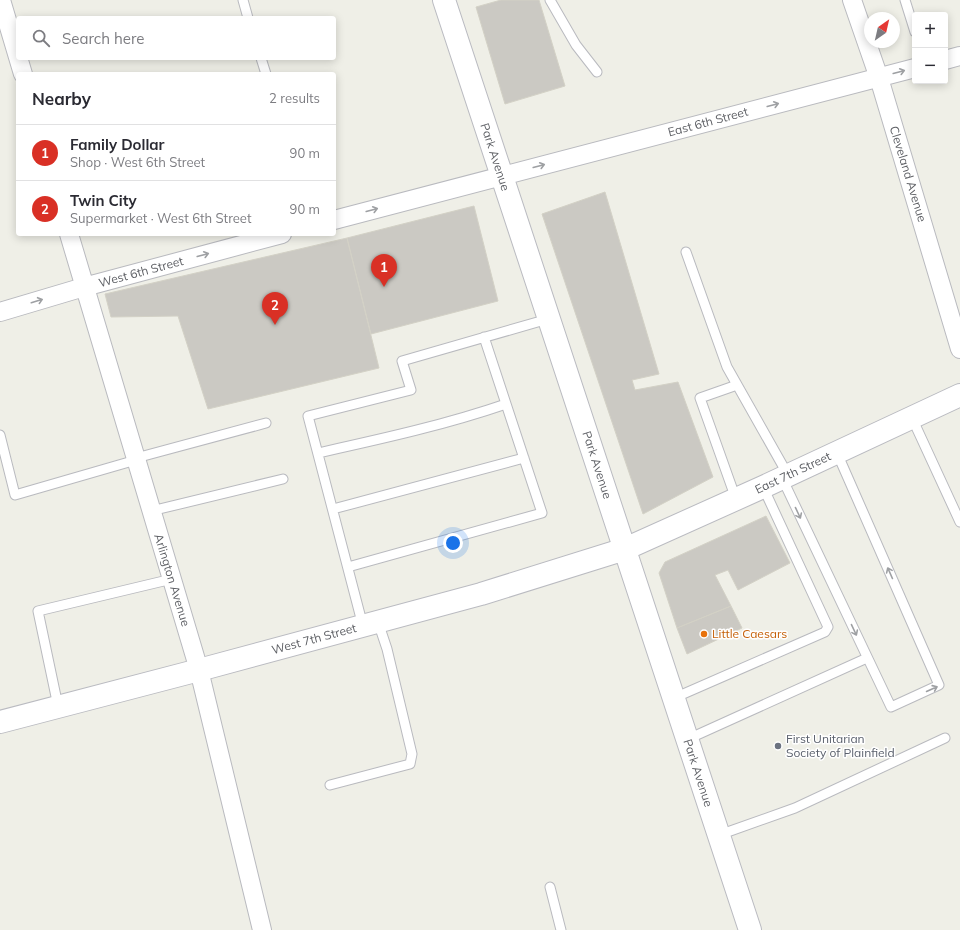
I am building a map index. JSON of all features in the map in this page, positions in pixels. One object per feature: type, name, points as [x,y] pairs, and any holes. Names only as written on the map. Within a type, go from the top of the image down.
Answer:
[{"type":"street","points":[[1,0],[16,50]]},
{"type":"street","name":"Park Avenue","points":[[444,0],[750,930]]},
{"type":"street","name":"Cleveland Avenue","points":[[852,0],[879,78],[960,349]]},
{"type":"street","points":[[948,59],[960,56]]},
{"type":"street","points":[[19,60],[22,72]]},
{"type":"street","name":"East 6th Street","points":[[501,176],[912,69]]},
{"type":"street","points":[[336,219],[501,176]]},
{"type":"street","name":"Arlington Avenue","points":[[70,236],[199,670],[262,930]]},
{"type":"street","name":"West 6th Street","points":[[0,312],[84,287],[275,236]]},
{"type":"street","name":"East 7th Street","points":[[625,549],[837,453],[960,395]]},
{"type":"street","name":"West 7th Street","points":[[0,722],[481,594],[625,549]]},
{"type":"lane","points":[[243,0],[247,16]]},
{"type":"lane","points":[[550,0],[573,41],[597,72]]},
{"type":"lane","points":[[905,0],[912,22]]},
{"type":"lane","points":[[262,60],[265,72]]},
{"type":"lane","points":[[686,252],[727,367],[737,385],[778,480],[891,707],[939,686],[837,453]]},
{"type":"lane","points":[[330,785],[410,764],[412,754],[387,649],[370,624],[348,567],[308,416],[411,390],[402,361],[548,319]]},
{"type":"lane","points":[[348,567],[542,513],[484,337]]},
{"type":"lane","points":[[736,499],[700,398],[737,385]]},
{"type":"lane","points":[[318,453],[463,418],[506,404]]},
{"type":"lane","points":[[912,418],[960,522]]},
{"type":"lane","points":[[0,435],[15,495],[136,459],[266,423]]},
{"type":"lane","points":[[333,509],[524,458]]},
{"type":"lane","points":[[152,511],[283,478]]},
{"type":"lane","points":[[674,698],[825,632],[828,627],[778,480]]},
{"type":"lane","points":[[58,706],[38,611],[172,579]]},
{"type":"lane","points":[[688,739],[867,658]]},
{"type":"lane","points":[[719,834],[795,808],[945,738]]},
{"type":"lane","points":[[550,887],[561,930]]},
{"type":"building","points":[[501,0],[539,0],[565,86],[505,104],[476,7]]},
{"type":"building","points":[[605,192],[659,374],[632,380],[635,390],[678,382],[713,477],[643,514],[542,214]]},
{"type":"building","points":[[474,206],[498,301],[371,334],[347,238]]},
{"type":"building","points":[[347,238],[379,368],[208,409],[178,316],[111,317],[105,294]]},
{"type":"building","points":[[766,516],[790,563],[738,590],[728,570],[715,575],[731,606],[677,628],[659,573],[665,562]]},
{"type":"building","name":"Little Caesars","points":[[731,606],[742,628],[687,654],[677,628]]},
{"type":"place","name":"Family Dollar","points":[[384,287]]},
{"type":"place","name":"Twin City","points":[[275,325]]},
{"type":"place","name":"Little Caesars","points":[[704,634]]},
{"type":"place","name":"First Unitarian Society of Plainfield","points":[[778,746]]}]
